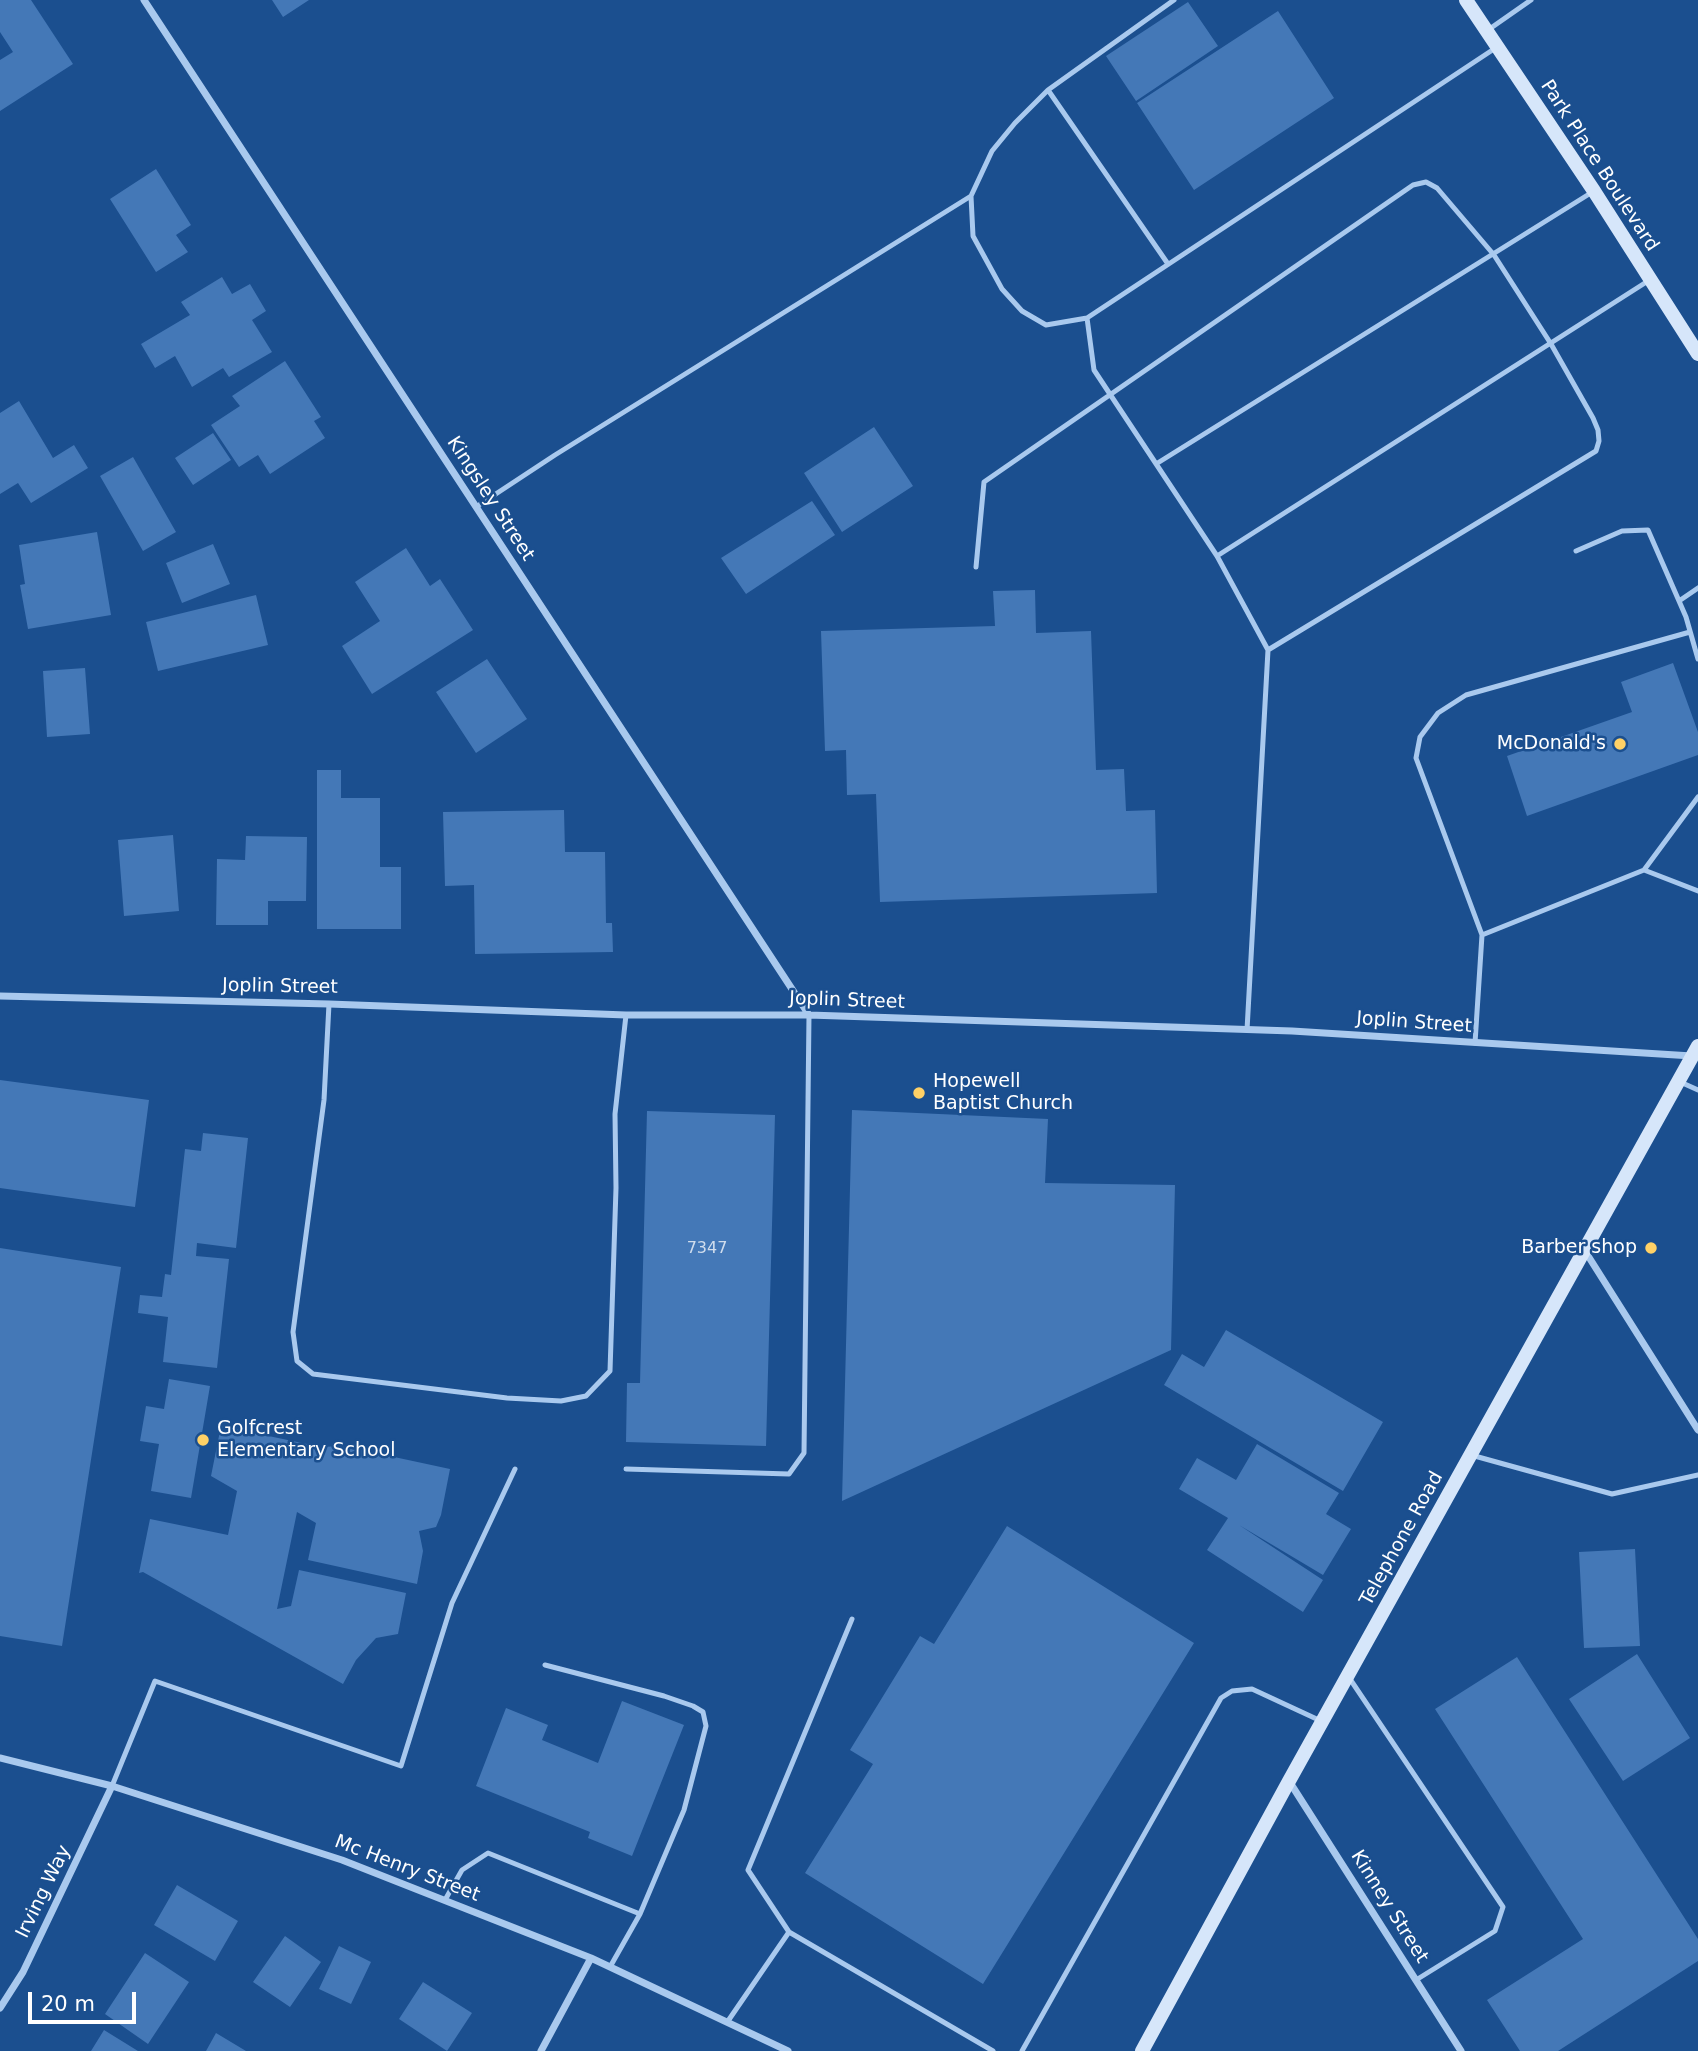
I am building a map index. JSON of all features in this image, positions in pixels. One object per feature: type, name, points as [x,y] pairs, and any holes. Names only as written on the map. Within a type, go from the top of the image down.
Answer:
[{"type":"main road","name":"Park Place Boulevard","points":[[1466,0],[1594,191],[1698,354]]},
{"type":"main road","name":"Telephone Road","points":[[1142,2051],[1695,1051]]},
{"type":"street","name":"Kingsley Street","points":[[144,0],[809,1015]]},
{"type":"street","name":"Joplin Street","points":[[0,996],[626,1015],[809,1015],[1247,1030],[1475,1043],[1695,1051]]},
{"type":"street","points":[[1585,1251],[1698,1430]]},
{"type":"street","name":"Mc Henry Street","points":[[0,1758],[112,1786],[342,1860],[591,1958],[788,2051]]},
{"type":"street","name":"Kinney Street","points":[[1289,1781],[1461,2051]]},
{"type":"street","name":"Irving Way","points":[[0,2008],[23,1972],[112,1786]]},
{"type":"street","points":[[541,2051],[591,1958]]},
{"type":"lane","points":[[1174,0],[1048,90],[1015,122],[992,150],[971,196],[973,236],[1002,289],[1022,311],[1046,325],[1087,318],[1497,47]]},
{"type":"lane","points":[[1486,31],[1531,0]]},
{"type":"lane","points":[[1048,90],[1168,264]]},
{"type":"lane","points":[[976,567],[984,482],[1413,185],[1426,182],[1437,188],[1494,255],[1551,344],[1593,418],[1599,441],[1596,451],[1268,650]]},
{"type":"lane","points":[[1156,464],[1594,191]]},
{"type":"lane","points":[[476,507],[971,196]]},
{"type":"lane","points":[[1217,556],[1651,279]]},
{"type":"lane","points":[[1087,318],[1094,370],[1217,556],[1268,650],[1247,1030]]},
{"type":"lane","points":[[1576,551],[1622,531],[1648,530],[1679,601],[1698,659]]},
{"type":"lane","points":[[1679,601],[1698,589]]},
{"type":"lane","points":[[1475,1043],[1482,935],[1416,758],[1420,737],[1438,713],[1465,695],[1690,632]]},
{"type":"lane","points":[[1482,935],[1644,870],[1698,797]]},
{"type":"lane","points":[[1644,870],[1698,891]]},
{"type":"lane","points":[[330,1004],[324,1100],[293,1332],[297,1361],[313,1374],[507,1398],[561,1401],[586,1396],[610,1371],[616,1188],[615,1114],[626,1015]]},
{"type":"lane","points":[[626,1469],[789,1474],[804,1452],[809,1015]]},
{"type":"lane","points":[[1678,1081],[1698,1090]]},
{"type":"lane","points":[[1471,1455],[1612,1494],[1698,1475]]},
{"type":"lane","points":[[112,1786],[155,1681],[401,1766],[452,1603],[515,1469]]},
{"type":"lane","points":[[852,1619],[747,1870],[789,1932],[993,2051]]},
{"type":"lane","points":[[545,1665],[664,1696],[703,1712],[706,1726],[684,1810],[640,1914],[610,1967]]},
{"type":"lane","points":[[1348,1675],[1503,1907],[1495,1931],[1416,1980]]},
{"type":"lane","points":[[1022,2051],[1221,1698],[1232,1691],[1252,1689],[1322,1722]]},
{"type":"lane","points":[[445,1900],[462,1870],[488,1853],[640,1914]]},
{"type":"lane","points":[[728,2021],[789,1932]]},
{"type":"building","points":[[0,0],[31,0],[73,64],[0,111],[0,60],[13,52],[0,32]]},
{"type":"building","points":[[272,0],[309,0],[283,17]]},
{"type":"building","points":[[1188,2],[1218,46],[1136,101],[1106,56]]},
{"type":"building","points":[[1278,11],[1334,98],[1194,190],[1137,103]]},
{"type":"building","points":[[156,169],[191,225],[176,235],[188,252],[156,272],[110,199]]},
{"type":"building","points":[[222,277],[232,294],[250,284],[266,311],[252,320],[272,352],[229,377],[223,368],[192,387],[175,356],[155,368],[141,344],[190,315],[181,302]]},
{"type":"building","points":[[285,361],[321,417],[314,421],[325,438],[270,474],[258,455],[239,467],[211,425],[240,406],[232,396]]},
{"type":"building","points":[[19,401],[53,458],[74,445],[88,468],[31,503],[18,483],[0,494],[0,413]]},
{"type":"building","points":[[874,427],[913,486],[842,532],[804,473]]},
{"type":"building","points":[[213,433],[231,460],[193,485],[175,458]]},
{"type":"building","points":[[133,457],[176,532],[143,551],[100,476]]},
{"type":"building","points":[[812,501],[835,535],[746,594],[721,558]]},
{"type":"building","points":[[97,532],[111,615],[28,629],[20,585],[25,584],[19,545]]},
{"type":"building","points":[[213,544],[230,584],[182,603],[166,563]]},
{"type":"building","points":[[406,548],[430,586],[440,579],[473,630],[372,694],[342,646],[380,621],[355,582]]},
{"type":"building","points":[[1035,590],[1036,633],[1091,631],[1096,770],[1124,769],[1126,811],[1155,810],[1157,893],[880,902],[876,794],[847,795],[846,750],[825,751],[821,631],[995,626],[993,591]]},
{"type":"building","points":[[256,595],[268,645],[158,671],[146,622]]},
{"type":"building","points":[[487,659],[527,719],[476,753],[436,692]]},
{"type":"building","name":"McDonald's","points":[[1673,663],[1698,732],[1698,755],[1527,816],[1507,756],[1632,712],[1621,682]]},
{"type":"building","points":[[85,668],[90,734],[47,737],[43,671]]},
{"type":"building","points":[[317,770],[341,770],[341,798],[380,798],[380,867],[401,867],[401,929],[317,929]]},
{"type":"building","points":[[564,810],[565,852],[605,852],[606,923],[612,923],[613,952],[475,954],[474,885],[445,886],[443,812]]},
{"type":"building","points":[[173,835],[179,911],[124,916],[118,840]]},
{"type":"building","points":[[246,836],[307,837],[306,901],[268,901],[268,925],[216,925],[217,859],[245,860]]},
{"type":"building","points":[[0,1080],[149,1100],[135,1207],[0,1188]]},
{"type":"building","points":[[852,1110],[1048,1119],[1045,1183],[1175,1185],[1171,1350],[842,1501]]},
{"type":"building","points":[[647,1111],[775,1115],[766,1446],[626,1442],[627,1383],[640,1383]]},
{"type":"building","points":[[203,1133],[248,1138],[236,1248],[197,1243],[196,1256],[229,1259],[217,1368],[163,1362],[168,1317],[138,1313],[140,1295],[162,1297],[165,1274],[171,1275],[185,1149],[201,1151]]},
{"type":"building","points":[[0,1248],[121,1267],[62,1646],[0,1636]]},
{"type":"building","points":[[1226,1330],[1383,1422],[1343,1491],[1164,1385],[1182,1354],[1204,1367]]},
{"type":"building","points":[[169,1379],[210,1386],[191,1498],[151,1491],[159,1444],[140,1441],[146,1406],[164,1409]]},
{"type":"building","points":[[221,1426],[321,1447],[343,1446],[450,1469],[436,1527],[419,1531],[423,1551],[417,1584],[308,1560],[316,1523],[297,1512],[277,1609],[291,1606],[299,1570],[406,1593],[398,1634],[376,1638],[356,1660],[343,1684],[143,1572],[139,1573],[150,1519],[228,1535],[237,1491],[211,1476]]},
{"type":"building","points":[[1257,1444],[1339,1493],[1326,1514],[1351,1529],[1323,1575],[1239,1525],[1323,1580],[1303,1612],[1207,1550],[1228,1518],[1179,1489],[1197,1458],[1236,1480]]},
{"type":"building","points":[[1007,1526],[1194,1643],[983,1984],[805,1873],[873,1764],[850,1750],[920,1636],[934,1644]]},
{"type":"building","points":[[1635,1549],[1640,1646],[1584,1648],[1579,1552]]},
{"type":"building","points":[[1637,1654],[1690,1738],[1623,1781],[1569,1699]]},
{"type":"building","points":[[1517,1657],[1698,1939],[1698,1961],[1558,2051],[1520,2051],[1487,2000],[1583,1939],[1435,1709]]},
{"type":"building","points":[[622,1701],[684,1725],[632,1856],[588,1838],[590,1832],[476,1786],[506,1708],[548,1725],[542,1740],[598,1763]]},
{"type":"building","points":[[177,1885],[238,1921],[215,1961],[154,1925]]},
{"type":"building","points":[[285,1936],[321,1962],[290,2007],[253,1982]]},
{"type":"building","points":[[339,1946],[371,1962],[351,2004],[319,1989]]},
{"type":"building","points":[[145,1953],[189,1982],[148,2044],[105,2014]]},
{"type":"building","points":[[423,1982],[472,2013],[447,2051],[399,2019]]},
{"type":"building","points":[[104,2030],[138,2051],[91,2051]]},
{"type":"building","points":[[216,2033],[246,2051],[206,2051]]},
{"type":"place","name":"McDonald's","points":[[1620,744]]},
{"type":"place","name":"Hopewell Baptist Church","points":[[919,1093]]},
{"type":"place","name":"Barber shop","points":[[1651,1248]]},
{"type":"place","name":"Golfcrest Elementary School","points":[[203,1440]]}]
